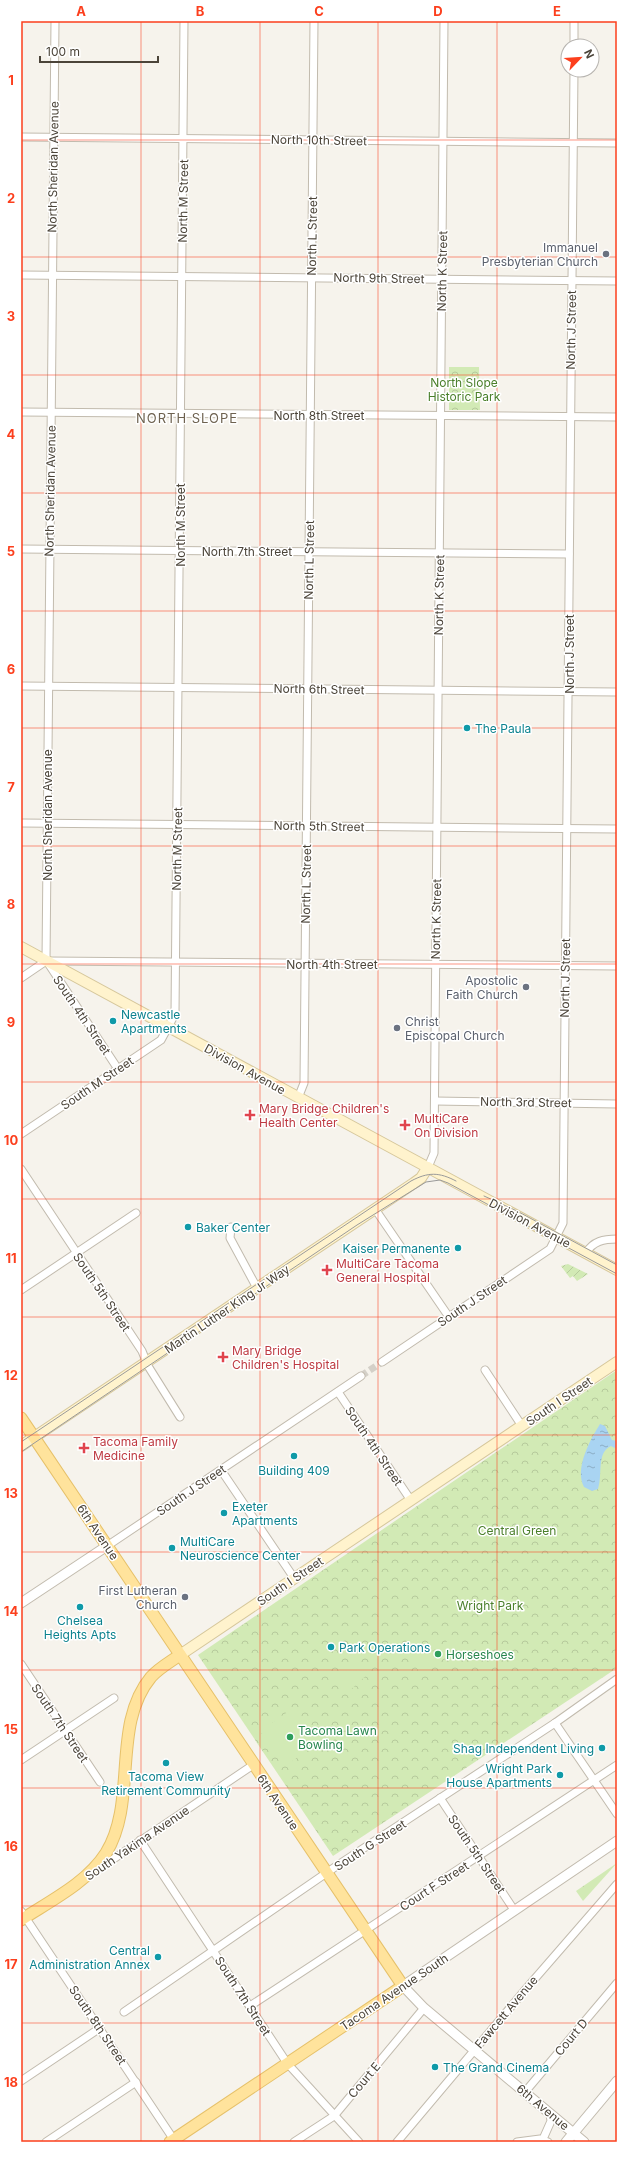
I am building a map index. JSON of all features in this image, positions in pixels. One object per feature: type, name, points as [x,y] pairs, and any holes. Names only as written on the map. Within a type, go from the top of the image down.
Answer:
[{"type":"main road","name":"Division Avenue","points":[[21,947],[617,1270]]},
{"type":"main road","name":"Martin Luther King Jr Way","points":[[21,1446],[421,1178],[428,1167]]},
{"type":"main road","name":"South I Street","points":[[78,1883],[99,1862],[115,1836],[120,1817],[131,1721],[136,1704],[152,1677],[180,1655],[410,1499],[617,1362]]},
{"type":"main road","name":"6th Avenue","points":[[21,1418],[364,1931],[403,1986]]},
{"type":"main road","name":"South Yakima Avenue","points":[[22,1916],[78,1883]]},
{"type":"main road","name":"Tacoma Avenue South","points":[[172,2141],[403,1986]]},
{"type":"street","name":"North Sheridan Avenue","points":[[46,961],[55,21]]},
{"type":"street","name":"North M Street","points":[[168,1027],[175,1014],[176,962],[184,21]]},
{"type":"street","name":"North L Street","points":[[298,1098],[304,1084],[306,963],[314,21]]},
{"type":"street","name":"North K Street","points":[[428,1167],[434,1153],[435,1101],[444,21]]},
{"type":"street","points":[[574,21],[574,38]]},
{"type":"street","name":"North J Street","points":[[558,1237],[563,1223],[574,78]]},
{"type":"street","name":"North 10th Street","points":[[21,137],[617,143]]},
{"type":"street","name":"North 9th Street","points":[[21,275],[617,281]]},
{"type":"street","name":"North 8th Street","points":[[21,412],[617,417]]},
{"type":"street","name":"North 7th Street","points":[[21,549],[569,554]]},
{"type":"street","name":"North 6th Street","points":[[21,686],[617,692]]},
{"type":"street","name":"North 5th Street","points":[[21,823],[617,829]]},
{"type":"street","points":[[21,978],[46,961]]},
{"type":"street","name":"North 4th Street","points":[[46,961],[617,966]]},
{"type":"street","name":"South 4th Street","points":[[46,961],[118,1069]]},
{"type":"street","name":"South M Street","points":[[21,1134],[161,1040],[168,1027]]},
{"type":"street","name":"North 3rd Street","points":[[435,1101],[617,1104]]},
{"type":"street","name":"South 5th Street","points":[[21,1169],[142,1351],[146,1362],[180,1417]]},
{"type":"street","points":[[375,1209],[449,1317]]},
{"type":"street","points":[[21,1290],[136,1213]]},
{"type":"street","points":[[230,1227],[230,1238],[257,1288]]},
{"type":"street","name":"South J Street","points":[[382,1362],[550,1249],[558,1237]]},
{"type":"street","points":[[586,1253],[595,1243],[603,1239],[617,1239]]},
{"type":"street","points":[[485,1370],[522,1426]]},
{"type":"street","name":"South J Street","points":[[21,1603],[361,1376]]},
{"type":"street","name":"South 4th Street","points":[[338,1392],[410,1499]]},
{"type":"street","points":[[221,1470],[294,1578]]},
{"type":"street","name":"South 7th Street","points":[[21,1664],[100,1782]]},
{"type":"street","name":"South G Street","points":[[124,2012],[326,1874],[555,1723],[617,1679]]},
{"type":"street","points":[[21,1760],[114,1698]]},
{"type":"street","points":[[555,1723],[617,1814]]},
{"type":"street","name":"South Yakima Avenue","points":[[78,1883],[253,1765]]},
{"type":"street","name":"Court F Street","points":[[250,2006],[617,1765]]},
{"type":"street","name":"South 5th Street","points":[[440,1798],[514,1910]]},
{"type":"street","name":"South 7th Street","points":[[140,1840],[287,2064],[359,2142]]},
{"type":"street","name":"Tacoma Avenue South","points":[[403,1986],[617,1841]]},
{"type":"street","name":"Fawcett Avenue","points":[[401,2141],[475,2049],[617,1884]]},
{"type":"street","name":"South 8th Street","points":[[22,1916],[100,2028],[136,2082],[172,2141]]},
{"type":"street","name":"Court D","points":[[525,2092],[617,1983]]},
{"type":"street","name":"6th Avenue","points":[[403,1986],[424,2008],[475,2049],[584,2142]]},
{"type":"street","name":"Court E","points":[[294,2142],[334,2116],[424,2008]]},
{"type":"street","points":[[21,2081],[100,2028]]},
{"type":"street","points":[[46,2142],[136,2082]]},
{"type":"street","points":[[566,2142],[617,2082]]},
{"type":"street","points":[[517,2142],[545,2141],[551,2121],[550,2114]]},
{"type":"green space","name":"North Slope Historic Park","points":[[449,367],[479,367],[480,410],[449,410]]},
{"type":"green space","points":[[568,1264],[588,1274],[577,1281],[573,1276],[570,1278],[561,1266]]},
{"type":"green space","name":"Wright Park","points":[[617,1370],[617,1668],[333,1856],[198,1655]]},
{"type":"green space","name":"Horseshoes","points":[[456,1635],[462,1644],[420,1673],[414,1664]]},
{"type":"green space","points":[[358,1659],[370,1672],[346,1694],[334,1680]]},
{"type":"green space","name":"Tacoma Lawn Bowling","points":[[295,1707],[319,1743],[285,1766],[260,1731]]},
{"type":"green space","points":[[617,1863],[583,1901],[576,1891]]},
{"type":"water","points":[[600,1424],[605,1426],[612,1440],[617,1441],[617,1449],[611,1446],[606,1449],[603,1454],[598,1489],[592,1491],[584,1487],[581,1480],[582,1463],[588,1446]]},
{"type":"tunnel","points":[[361,1376],[382,1362]]},
{"type":"tram line","points":[[21,1442],[411,1181],[423,1176],[434,1174],[456,1181]]},
{"type":"tram line","points":[[21,1452],[357,1225],[426,1182],[440,1180],[448,1183],[617,1274]]},
{"type":"tram line","points":[[484,1196],[517,1211],[617,1265]]},
{"type":"place","name":"Immanuel Presbyterian Church","points":[[606,254]]},
{"type":"place","name":"The Paula","points":[[467,728]]},
{"type":"place","name":"Apostolic Faith Church","points":[[526,987]]},
{"type":"place","name":"Newcastle Apartments","points":[[113,1021]]},
{"type":"place","name":"Christ Episcopal Church","points":[[397,1028]]},
{"type":"place","name":"Mary Bridge Children's Health Center","points":[[250,1115]]},
{"type":"place","name":"MultiCare On Division","points":[[405,1125]]},
{"type":"place","name":"Baker Center","points":[[188,1227]]},
{"type":"place","name":"Kaiser Permanente","points":[[458,1248]]},
{"type":"place","name":"MultiCare Tacoma General Hospital","points":[[327,1270]]},
{"type":"place","name":"Mary Bridge Children's Hospital","points":[[223,1357]]},
{"type":"place","name":"Tacoma Family Medicine","points":[[84,1448]]},
{"type":"place","name":"Building 409","points":[[294,1456]]},
{"type":"place","name":"Exeter Apartments","points":[[224,1513]]},
{"type":"place","name":"MultiCare Neuroscience Center","points":[[172,1548]]},
{"type":"place","name":"First Lutheran Church","points":[[185,1597]]},
{"type":"place","name":"Chelsea Heights Apts","points":[[80,1607]]},
{"type":"place","name":"Park Operations","points":[[331,1647]]},
{"type":"place","name":"Horseshoes","points":[[438,1654]]},
{"type":"place","name":"Tacoma Lawn Bowling","points":[[290,1737]]},
{"type":"place","name":"Shag Independent Living","points":[[602,1748]]},
{"type":"place","name":"Tacoma View Retirement Community","points":[[166,1763]]},
{"type":"place","name":"Wright Park House Apartments","points":[[560,1775]]},
{"type":"place","name":"Central Administration Annex","points":[[158,1957]]},
{"type":"place","name":"The Grand Cinema","points":[[435,2067]]},
{"type":"district","name":"NORTH SLOPE","points":[[187,418]]},
{"type":"park label","name":"Central Green","points":[[517,1530]]}]
